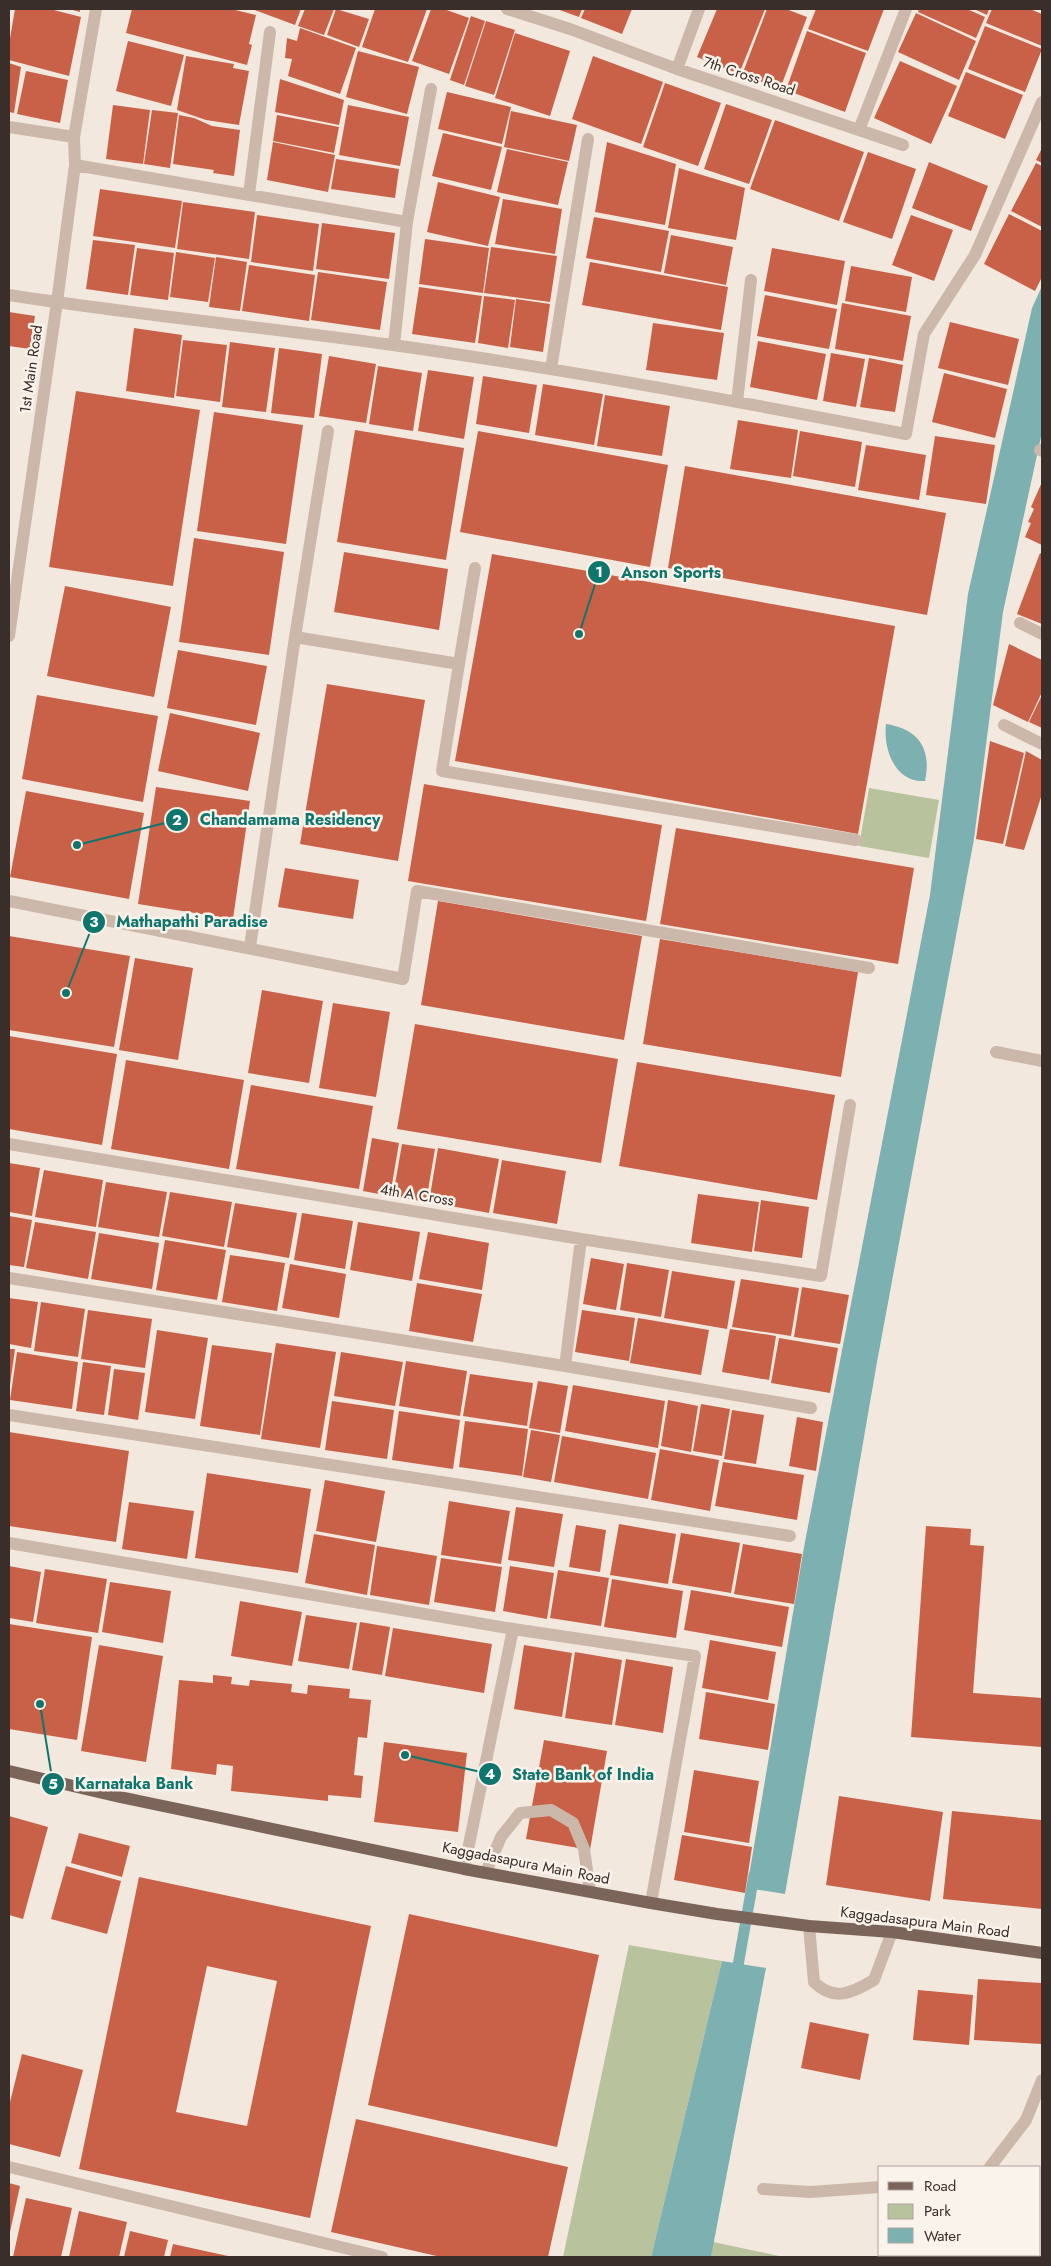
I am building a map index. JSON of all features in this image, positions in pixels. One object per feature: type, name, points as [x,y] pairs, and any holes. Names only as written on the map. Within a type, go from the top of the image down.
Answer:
[{"type":"main road","name":"Kaggadasapura Main Road","points":[[9,1771],[120,1797],[464,1869],[651,1903],[776,1922],[892,1932],[1042,1953]]},
{"type":"street","name":"1st Main Road","points":[[9,636],[75,165],[74,137],[96,9]]},
{"type":"street","name":"7th Cross Road","points":[[507,9],[570,29],[677,69],[903,144]]},
{"type":"street","points":[[677,69],[699,9]]},
{"type":"street","points":[[859,130],[906,9]]},
{"type":"street","points":[[249,194],[270,32]]},
{"type":"street","points":[[394,345],[407,222],[431,89]]},
{"type":"street","points":[[9,295],[394,345],[551,369],[906,434],[924,334],[975,255],[1042,102]]},
{"type":"street","points":[[9,128],[74,137]]},
{"type":"street","points":[[551,369],[588,139]]},
{"type":"street","points":[[75,165],[407,222]]},
{"type":"street","points":[[737,402],[751,280]]},
{"type":"street","points":[[250,947],[295,637],[328,431]]},
{"type":"street","points":[[475,568],[442,771],[856,840]]},
{"type":"street","points":[[1020,623],[1042,634]]},
{"type":"street","points":[[295,637],[459,664]]},
{"type":"street","points":[[1004,725],[1042,744]]},
{"type":"street","points":[[9,901],[250,947],[403,979],[418,891],[869,968]]},
{"type":"street","points":[[996,1052],[1042,1061]]},
{"type":"street","name":"4th A Cross","points":[[9,1144],[581,1239],[821,1276],[850,1105]]},
{"type":"street","points":[[565,1366],[581,1239]]},
{"type":"street","points":[[9,1278],[565,1366],[811,1408]]},
{"type":"street","points":[[9,1415],[790,1536]]},
{"type":"street","points":[[9,1543],[514,1629],[695,1656],[651,1903]]},
{"type":"street","points":[[464,1869],[514,1629]]},
{"type":"street","points":[[486,1872],[501,1837],[520,1813],[551,1810],[573,1823],[584,1849],[590,1891]]},
{"type":"street","points":[[809,1926],[814,1982],[824,1991],[839,1994],[858,1989],[874,1980],[892,1932]]},
{"type":"street","points":[[991,2166],[1026,2120],[1042,2080]]},
{"type":"street","points":[[9,2167],[382,2257]]},
{"type":"street","points":[[762,2189],[810,2192],[878,2186]]},
{"type":"green space","points":[[869,788],[939,800],[929,858],[859,846]]},
{"type":"green space","points":[[629,1945],[722,1961],[651,2257],[563,2257]]},
{"type":"green space","points":[[713,2242],[784,2257],[711,2257]]},
{"type":"water","points":[[1042,286],[1042,432],[1003,612],[974,839],[877,1362],[785,1894],[747,1888],[804,1547],[930,895],[968,594],[1032,308]]},
{"type":"water","points":[[886,724],[907,730],[920,742],[926,759],[925,781],[915,780],[906,776],[893,763],[887,744]]},
{"type":"water","points":[[722,1961],[766,1968],[711,2257],[651,2257]]},
{"type":"building","points":[[15,9],[50,9],[81,17],[69,76],[9,60],[9,44]]},
{"type":"building","points":[[69,9],[80,9],[80,12]]},
{"type":"building","points":[[132,9],[231,9],[256,15],[249,44],[252,45],[247,65],[126,33]]},
{"type":"building","points":[[252,9],[301,9],[295,25]]},
{"type":"building","points":[[305,9],[334,9],[324,35],[298,26]]},
{"type":"building","points":[[336,9],[369,19],[359,47],[327,35]]},
{"type":"building","points":[[375,9],[427,9],[408,62],[362,47]]},
{"type":"building","points":[[431,9],[444,9],[469,18],[449,74],[412,61]]},
{"type":"building","points":[[557,9],[582,9],[579,17]]},
{"type":"building","points":[[585,9],[632,9],[622,34],[581,18]]},
{"type":"building","points":[[717,9],[765,9],[739,74],[697,57]]},
{"type":"building","points":[[767,9],[786,9],[807,17],[780,89],[742,75]]},
{"type":"building","points":[[816,9],[884,9],[868,51],[808,29]]},
{"type":"building","points":[[919,9],[967,9],[985,17],[976,38],[918,12]]},
{"type":"building","points":[[974,9],[989,9],[987,15]]},
{"type":"building","points":[[992,9],[1030,9],[1042,14],[1042,46],[986,23]]},
{"type":"building","points":[[916,13],[976,41],[959,80],[898,52]]},
{"type":"building","points":[[471,16],[485,21],[464,85],[450,80]]},
{"type":"building","points":[[486,21],[515,30],[494,95],[465,86]]},
{"type":"building","points":[[985,26],[1042,49],[1025,92],[968,69]]},
{"type":"building","points":[[300,28],[356,48],[340,94],[288,76],[292,59],[285,58],[287,38],[297,41]]},
{"type":"building","points":[[807,31],[866,53],[845,112],[786,90]]},
{"type":"building","points":[[515,33],[570,51],[550,116],[495,98]]},
{"type":"building","points":[[128,41],[184,55],[171,106],[116,91]]},
{"type":"building","points":[[358,51],[419,67],[407,114],[346,97]]},
{"type":"building","points":[[186,56],[234,64],[233,68],[249,71],[239,125],[206,120],[177,110]]},
{"type":"building","points":[[593,56],[663,82],[641,144],[572,119]]},
{"type":"building","points":[[900,61],[957,86],[931,144],[874,118]]},
{"type":"building","points":[[9,63],[21,67],[14,113],[9,112]]},
{"type":"building","points":[[26,71],[68,80],[60,123],[17,114]]},
{"type":"building","points":[[966,72],[1023,95],[1005,139],[948,116]]},
{"type":"building","points":[[280,79],[344,100],[339,125],[275,112]]},
{"type":"building","points":[[665,83],[721,103],[698,166],[643,147]]},
{"type":"building","points":[[447,92],[511,107],[502,144],[438,129]]},
{"type":"building","points":[[726,104],[772,120],[749,184],[704,169]]},
{"type":"building","points":[[113,105],[150,110],[143,164],[106,159]]},
{"type":"building","points":[[348,105],[409,117],[400,166],[339,155]]},
{"type":"building","points":[[152,110],[178,113],[170,168],[144,164]]},
{"type":"building","points":[[511,111],[577,125],[569,161],[504,147]]},
{"type":"building","points":[[179,115],[194,118],[212,126],[240,130],[234,176],[213,173],[214,170],[173,164]]},
{"type":"building","points":[[277,115],[339,127],[334,153],[273,141]]},
{"type":"building","points":[[775,120],[864,152],[839,221],[750,189]]},
{"type":"building","points":[[443,133],[502,147],[491,190],[432,176]]},
{"type":"building","points":[[273,142],[335,155],[328,192],[267,180]]},
{"type":"building","points":[[607,142],[676,164],[665,225],[595,212]]},
{"type":"building","points":[[1042,148],[1042,163],[1036,160]]},
{"type":"building","points":[[507,149],[568,162],[558,205],[497,192]]},
{"type":"building","points":[[868,152],[916,169],[892,239],[843,222]]},
{"type":"building","points":[[336,159],[399,169],[395,198],[331,189]]},
{"type":"building","points":[[929,162],[988,186],[971,231],[912,208]]},
{"type":"building","points":[[1036,163],[1042,166],[1042,227],[1011,211]]},
{"type":"building","points":[[679,168],[745,188],[736,240],[668,228]]},
{"type":"building","points":[[438,182],[500,197],[488,246],[427,232]]},
{"type":"building","points":[[100,189],[182,201],[175,248],[93,236]]},
{"type":"building","points":[[503,199],[562,209],[555,254],[495,244]]},
{"type":"building","points":[[183,202],[255,212],[249,259],[177,249]]},
{"type":"building","points":[[1009,214],[1042,231],[1042,277],[1035,291],[984,264]]},
{"type":"building","points":[[257,215],[319,224],[313,271],[251,262]]},
{"type":"building","points":[[911,215],[953,230],[934,281],[892,265]]},
{"type":"building","points":[[594,217],[669,231],[661,272],[586,258]]},
{"type":"building","points":[[322,223],[395,233],[389,279],[316,269]]},
{"type":"building","points":[[671,235],[733,247],[726,285],[664,273]]},
{"type":"building","points":[[425,239],[489,248],[483,293],[419,284]]},
{"type":"building","points":[[93,240],[135,245],[128,295],[86,289]]},
{"type":"building","points":[[491,247],[557,256],[550,302],[484,293]]},
{"type":"building","points":[[137,248],[174,253],[168,300],[130,295]]},
{"type":"building","points":[[772,248],[845,261],[837,305],[764,291]]},
{"type":"building","points":[[176,252],[215,258],[208,302],[170,297]]},
{"type":"building","points":[[216,257],[247,262],[240,311],[209,307]]},
{"type":"building","points":[[590,262],[728,287],[721,330],[582,305]]},
{"type":"building","points":[[249,265],[315,275],[309,321],[242,311]]},
{"type":"building","points":[[851,266],[912,277],[906,312],[845,301]]},
{"type":"building","points":[[318,272],[387,282],[380,330],[311,320]]},
{"type":"building","points":[[419,287],[482,296],[475,343],[412,334]]},
{"type":"building","points":[[765,295],[837,309],[829,349],[757,336]]},
{"type":"building","points":[[484,296],[515,300],[508,348],[478,343]]},
{"type":"building","points":[[516,299],[550,304],[543,352],[510,347]]},
{"type":"building","points":[[842,303],[911,316],[903,361],[835,349]]},
{"type":"building","points":[[9,312],[35,316],[30,349],[9,346]]},
{"type":"building","points":[[950,322],[1019,339],[1008,385],[938,368]]},
{"type":"building","points":[[653,323],[724,333],[717,380],[646,370]]},
{"type":"building","points":[[134,328],[182,335],[174,398],[126,391]]},
{"type":"building","points":[[183,340],[227,345],[220,402],[176,396]]},
{"type":"building","points":[[758,341],[826,354],[817,400],[750,387]]},
{"type":"building","points":[[230,342],[275,348],[266,412],[222,407]]},
{"type":"building","points":[[279,348],[322,354],[314,418],[271,413]]},
{"type":"building","points":[[831,353],[865,359],[856,407],[823,401]]},
{"type":"building","points":[[329,356],[376,364],[366,423],[319,416]]},
{"type":"building","points":[[869,358],[903,365],[895,412],[860,407]]},
{"type":"building","points":[[378,366],[422,373],[413,431],[369,424]]},
{"type":"building","points":[[428,370],[474,377],[464,439],[418,431]]},
{"type":"building","points":[[944,373],[1007,389],[995,438],[932,422]]},
{"type":"building","points":[[483,376],[537,385],[529,433],[476,424]]},
{"type":"building","points":[[543,384],[603,394],[594,445],[535,435]]},
{"type":"building","points":[[76,391],[200,410],[173,586],[49,567]]},
{"type":"building","points":[[605,395],[670,406],[662,456],[597,446]]},
{"type":"building","points":[[214,412],[303,425],[286,544],[197,531]]},
{"type":"building","points":[[738,420],[798,430],[791,478],[730,469]]},
{"type":"building","points":[[355,430],[464,448],[446,560],[337,542]]},
{"type":"building","points":[[478,431],[668,465],[650,567],[460,532]]},
{"type":"building","points":[[800,431],[862,442],[855,487],[793,476]]},
{"type":"building","points":[[935,436],[995,445],[986,504],[926,495]]},
{"type":"building","points":[[866,445],[926,455],[919,500],[858,490]]},
{"type":"building","points":[[685,466],[946,513],[927,615],[668,568]]},
{"type":"building","points":[[1042,482],[1042,545],[1025,537],[1031,523],[1028,522],[1034,509],[1031,507]]},
{"type":"building","points":[[194,538],[284,552],[269,655],[179,642]]},
{"type":"building","points":[[344,552],[448,569],[439,630],[334,612]]},
{"type":"building","points":[[1040,553],[1042,554],[1042,624],[1017,614]]},
{"type":"building","points":[[492,554],[895,626],[858,834],[455,761]]},
{"type":"building","points":[[65,586],[171,607],[154,697],[47,676]]},
{"type":"building","points":[[1009,644],[1042,660],[1042,692],[1028,722],[993,705]]},
{"type":"building","points":[[178,650],[267,666],[256,725],[167,708]]},
{"type":"building","points":[[327,684],[425,700],[398,861],[300,844]]},
{"type":"building","points":[[37,695],[158,716],[143,802],[22,779]]},
{"type":"building","points":[[1042,695],[1042,728],[1029,722]]},
{"type":"building","points":[[170,713],[260,733],[248,791],[158,771]]},
{"type":"building","points":[[990,741],[1024,753],[1003,844],[976,839]]},
{"type":"building","points":[[1026,751],[1042,760],[1042,794],[1024,850],[1005,846]]},
{"type":"building","points":[[424,784],[662,825],[646,921],[408,881]]},
{"type":"building","points":[[156,787],[250,801],[233,919],[138,904]]},
{"type":"building","points":[[26,791],[144,813],[129,899],[10,877]]},
{"type":"building","points":[[676,828],[914,868],[898,964],[660,924]]},
{"type":"building","points":[[285,868],[359,880],[353,919],[278,907]]},
{"type":"building","points":[[438,901],[642,936],[624,1040],[421,1005]]},
{"type":"building","points":[[9,936],[130,956],[114,1047],[9,1030]]},
{"type":"building","points":[[660,939],[858,972],[841,1077],[643,1044]]},
{"type":"building","points":[[135,958],[193,968],[178,1060],[119,1050]]},
{"type":"building","points":[[262,990],[323,1001],[309,1083],[248,1073]]},
{"type":"building","points":[[333,1003],[390,1012],[376,1097],[319,1088]]},
{"type":"building","points":[[415,1024],[618,1059],[601,1163],[397,1129]]},
{"type":"building","points":[[9,1036],[117,1054],[102,1145],[9,1129]]},
{"type":"building","points":[[126,1060],[244,1080],[229,1169],[111,1149]]},
{"type":"building","points":[[637,1062],[835,1095],[817,1200],[619,1166]]},
{"type":"building","points":[[251,1085],[373,1106],[359,1189],[236,1169]]},
{"type":"building","points":[[372,1138],[399,1143],[390,1196],[363,1191]]},
{"type":"building","points":[[402,1144],[435,1149],[426,1202],[393,1196]]},
{"type":"building","points":[[438,1148],[499,1159],[489,1213],[429,1202]]},
{"type":"building","points":[[502,1160],[566,1171],[557,1224],[493,1213]]},
{"type":"building","points":[[9,1163],[40,1168],[32,1216],[9,1212]]},
{"type":"building","points":[[44,1170],[103,1180],[96,1227],[35,1217]]},
{"type":"building","points":[[106,1182],[167,1192],[159,1237],[98,1227]]},
{"type":"building","points":[[170,1192],[232,1202],[224,1247],[162,1236]]},
{"type":"building","points":[[698,1194],[759,1202],[752,1252],[691,1243]]},
{"type":"building","points":[[761,1200],[809,1207],[802,1258],[754,1251]]},
{"type":"building","points":[[235,1203],[297,1213],[289,1258],[227,1247]]},
{"type":"building","points":[[302,1213],[353,1221],[345,1269],[294,1260]]},
{"type":"building","points":[[9,1216],[32,1220],[24,1267],[9,1265]]},
{"type":"building","points":[[35,1222],[96,1232],[88,1279],[26,1268]]},
{"type":"building","points":[[358,1222],[420,1232],[412,1281],[350,1270]]},
{"type":"building","points":[[428,1232],[489,1243],[482,1290],[419,1279]]},
{"type":"building","points":[[99,1233],[159,1243],[152,1289],[91,1279]]},
{"type":"building","points":[[165,1240],[226,1250],[217,1300],[156,1290]]},
{"type":"building","points":[[230,1255],[285,1263],[277,1311],[222,1302]]},
{"type":"building","points":[[591,1258],[624,1264],[616,1310],[583,1304]]},
{"type":"building","points":[[627,1263],[669,1270],[661,1317],[620,1310]]},
{"type":"building","points":[[290,1264],[346,1274],[339,1318],[282,1308]]},
{"type":"building","points":[[672,1271],[735,1281],[727,1329],[664,1318]]},
{"type":"building","points":[[741,1279],[799,1288],[791,1336],[732,1327]]},
{"type":"building","points":[[417,1283],[482,1294],[473,1342],[409,1331]]},
{"type":"building","points":[[802,1287],[849,1295],[840,1344],[794,1337]]},
{"type":"building","points":[[9,1298],[38,1302],[31,1348],[9,1344]]},
{"type":"building","points":[[41,1302],[85,1309],[78,1357],[34,1351]]},
{"type":"building","points":[[88,1310],[152,1319],[145,1368],[81,1359]]},
{"type":"building","points":[[582,1310],[635,1318],[629,1361],[575,1352]]},
{"type":"building","points":[[638,1318],[709,1330],[701,1375],[630,1363]]},
{"type":"building","points":[[730,1329],[776,1336],[769,1380],[722,1372]]},
{"type":"building","points":[[157,1330],[208,1338],[195,1419],[145,1412]]},
{"type":"building","points":[[779,1338],[838,1348],[830,1393],[771,1383]]},
{"type":"building","points":[[276,1343],[336,1352],[320,1448],[261,1439]]},
{"type":"building","points":[[212,1345],[272,1353],[260,1435],[200,1426]]},
{"type":"building","points":[[9,1349],[15,1349],[10,1385],[9,1385]]},
{"type":"building","points":[[17,1352],[78,1362],[72,1409],[10,1400]]},
{"type":"building","points":[[341,1352],[403,1362],[395,1406],[334,1396]]},
{"type":"building","points":[[406,1361],[467,1371],[460,1416],[399,1406]]},
{"type":"building","points":[[83,1362],[111,1366],[104,1415],[76,1411]]},
{"type":"building","points":[[114,1369],[145,1373],[138,1420],[108,1415]]},
{"type":"building","points":[[470,1374],[533,1383],[527,1426],[463,1416]]},
{"type":"building","points":[[538,1381],[568,1386],[560,1433],[529,1428]]},
{"type":"building","points":[[573,1385],[665,1401],[658,1448],[565,1431]]},
{"type":"building","points":[[668,1400],[698,1406],[691,1452],[661,1446]]},
{"type":"building","points":[[332,1401],[394,1410],[387,1459],[325,1450]]},
{"type":"building","points":[[701,1404],[730,1409],[722,1456],[693,1451]]},
{"type":"building","points":[[732,1410],[764,1415],[756,1464],[724,1459]]},
{"type":"building","points":[[399,1411],[460,1420],[453,1469],[392,1460]]},
{"type":"building","points":[[797,1417],[823,1422],[816,1471],[789,1466]]},
{"type":"building","points":[[465,1421],[528,1429],[522,1476],[459,1467]]},
{"type":"building","points":[[531,1430],[560,1435],[551,1482],[523,1477]]},
{"type":"building","points":[[9,1432],[129,1451],[116,1542],[9,1526]]},
{"type":"building","points":[[562,1436],[656,1453],[648,1499],[554,1482]]},
{"type":"building","points":[[660,1449],[719,1460],[710,1511],[651,1500]]},
{"type":"building","points":[[723,1462],[804,1475],[797,1520],[715,1506]]},
{"type":"building","points":[[207,1473],[311,1489],[298,1573],[195,1558]]},
{"type":"building","points":[[325,1480],[385,1491],[376,1542],[316,1531]]},
{"type":"building","points":[[449,1501],[510,1511],[501,1564],[441,1555]]},
{"type":"building","points":[[129,1502],[194,1511],[187,1559],[122,1549]]},
{"type":"building","points":[[516,1507],[563,1514],[554,1567],[508,1560]]},
{"type":"building","points":[[619,1524],[676,1534],[668,1584],[610,1575]]},
{"type":"building","points":[[576,1525],[606,1530],[600,1572],[569,1567]]},
{"type":"building","points":[[926,1526],[971,1529],[970,1545],[984,1546],[973,1693],[1042,1698],[1042,1747],[911,1737]]},
{"type":"building","points":[[681,1533],[740,1543],[731,1593],[672,1583]]},
{"type":"building","points":[[314,1534],[375,1545],[367,1595],[305,1583]]},
{"type":"building","points":[[743,1544],[802,1554],[794,1604],[734,1594]]},
{"type":"building","points":[[377,1546],[437,1556],[429,1605],[370,1595]]},
{"type":"building","points":[[441,1558],[502,1567],[495,1612],[434,1602]]},
{"type":"building","points":[[9,1566],[41,1572],[33,1622],[9,1618]]},
{"type":"building","points":[[510,1566],[554,1573],[547,1619],[503,1611]]},
{"type":"building","points":[[45,1569],[107,1579],[98,1633],[36,1623]]},
{"type":"building","points":[[558,1570],[609,1578],[601,1626],[550,1618]]},
{"type":"building","points":[[612,1579],[683,1591],[676,1638],[604,1627]]},
{"type":"building","points":[[110,1582],[171,1591],[163,1643],[102,1632]]},
{"type":"building","points":[[691,1590],[789,1607],[782,1647],[684,1630]]},
{"type":"building","points":[[240,1601],[302,1612],[292,1666],[231,1656]]},
{"type":"building","points":[[306,1615],[357,1623],[349,1669],[298,1661]]},
{"type":"building","points":[[360,1622],[390,1627],[382,1675],[352,1670]]},
{"type":"building","points":[[9,1624],[92,1637],[77,1740],[9,1729]]},
{"type":"building","points":[[393,1628],[492,1644],[484,1693],[385,1676]]},
{"type":"building","points":[[710,1640],[776,1652],[768,1700],[702,1688]]},
{"type":"building","points":[[99,1645],[163,1656],[146,1762],[81,1751]]},
{"type":"building","points":[[524,1645],[572,1653],[562,1717],[514,1709]]},
{"type":"building","points":[[575,1652],[622,1660],[612,1725],[565,1718]]},
{"type":"building","points":[[626,1659],[673,1667],[663,1733],[615,1725]]},
{"type":"building","points":[[213,1675],[232,1677],[231,1684],[249,1686],[250,1680],[292,1684],[291,1692],[307,1694],[308,1685],[350,1689],[349,1698],[371,1700],[367,1738],[358,1737],[354,1775],[363,1776],[361,1798],[328,1795],[328,1801],[231,1791],[233,1766],[217,1764],[216,1775],[171,1769],[179,1680],[213,1683]]},
{"type":"building","points":[[706,1692],[775,1704],[768,1750],[699,1739]]},
{"type":"building","points":[[544,1740],[607,1751],[590,1850],[526,1839]]},
{"type":"building","points":[[384,1742],[467,1753],[458,1832],[374,1822]]},
{"type":"building","points":[[694,1770],[759,1781],[749,1843],[684,1832]]},
{"type":"building","points":[[839,1796],[943,1812],[930,1901],[826,1885]]},
{"type":"building","points":[[952,1811],[1042,1820],[1042,1909],[943,1899]]},
{"type":"building","points":[[9,1816],[48,1827],[23,1919],[9,1915]]},
{"type":"building","points":[[79,1833],[130,1846],[122,1877],[71,1863]]},
{"type":"building","points":[[682,1835],[752,1847],[745,1893],[674,1880]]},
{"type":"building","points":[[66,1866],[121,1881],[107,1934],[51,1919]]},
{"type":"building","points":[[139,1877],[371,1926],[310,2218],[79,2169]],"holes":[[[207,1966],[277,1981],[247,2126],[176,2112]]]},
{"type":"building","points":[[409,1914],[599,1955],[557,2147],[368,2105]]},
{"type":"building","points":[[978,1979],[1042,1983],[1042,2044],[974,2040]]},
{"type":"building","points":[[918,1990],[973,1995],[969,2045],[913,2040]]},
{"type":"building","points":[[810,2022],[869,2034],[860,2080],[801,2068]]},
{"type":"building","points":[[22,2054],[83,2070],[60,2157],[9,2144],[9,2106]]},
{"type":"building","points":[[356,2119],[568,2167],[548,2257],[441,2257],[331,2232]]},
{"type":"building","points":[[9,2183],[20,2186],[10,2232],[9,2232]]},
{"type":"building","points":[[26,2198],[72,2208],[61,2257],[13,2257]]},
{"type":"building","points":[[79,2211],[127,2222],[119,2257],[69,2257]]},
{"type":"building","points":[[130,2231],[168,2240],[164,2257],[124,2257]]},
{"type":"building","points":[[173,2244],[228,2256],[228,2257],[170,2257]]},
{"type":"waterway","points":[[736,1977],[754,1875]]},
{"type":"place","name":"Anson Sports","points":[[579,634]]},
{"type":"place","name":"Chandamama Residency","points":[[77,845]]},
{"type":"place","name":"Mathapathi Paradise","points":[[66,993]]},
{"type":"place","name":"Karnataka Bank","points":[[40,1704]]},
{"type":"place","name":"State Bank of India","points":[[405,1755]]}]
